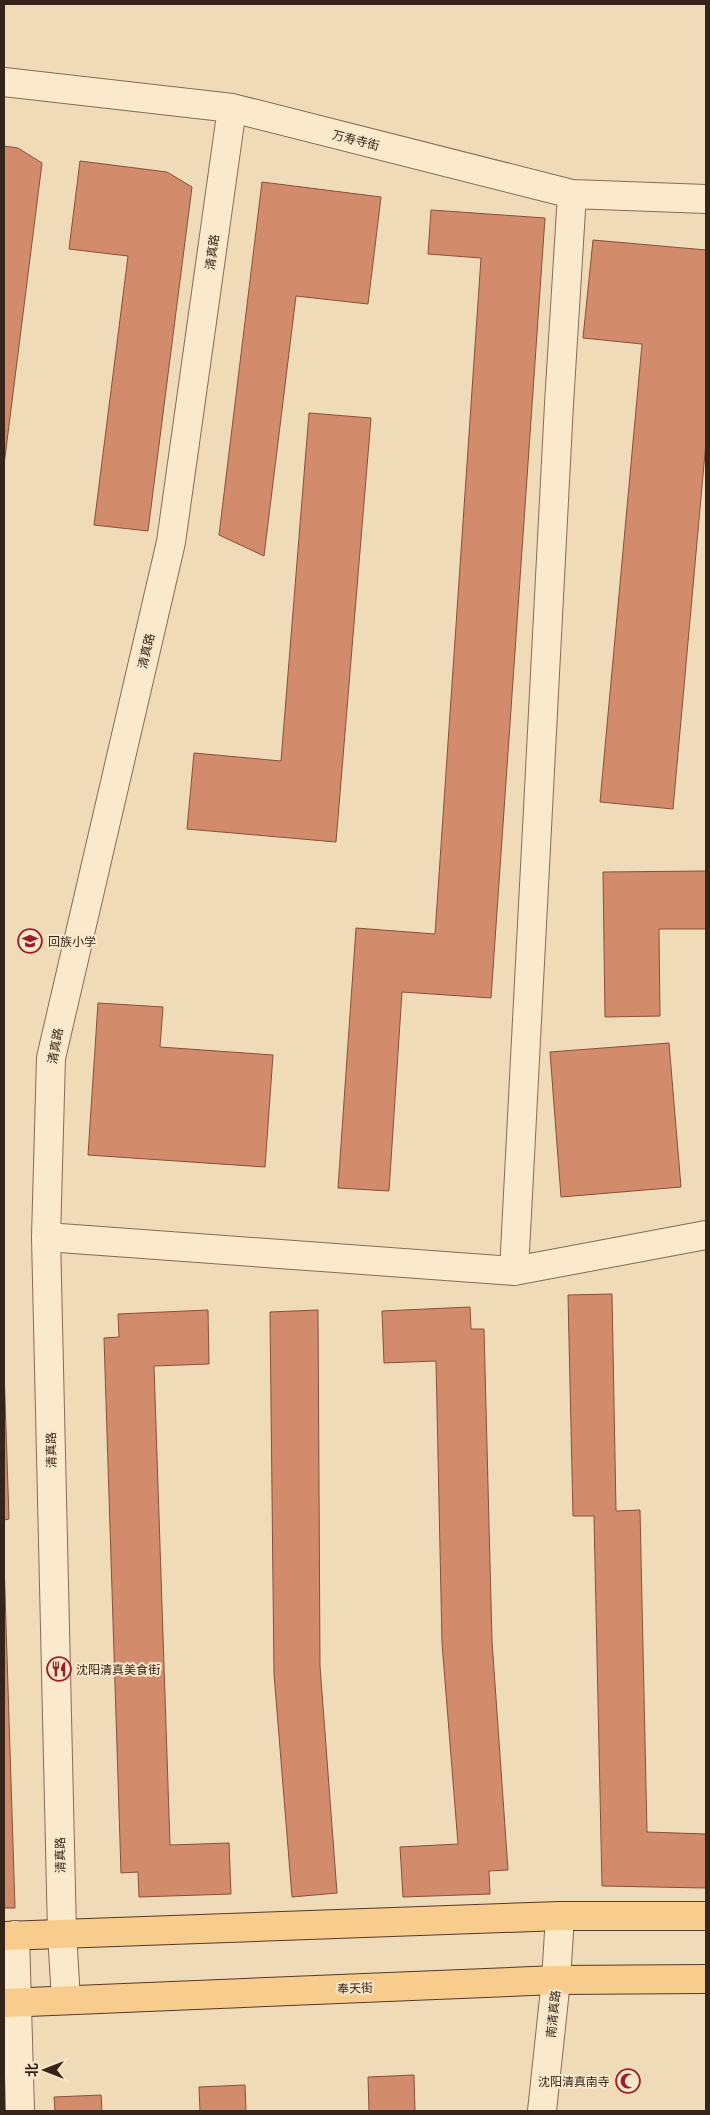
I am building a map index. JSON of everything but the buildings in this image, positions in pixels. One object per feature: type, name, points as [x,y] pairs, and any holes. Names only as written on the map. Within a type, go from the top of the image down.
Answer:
[{"type":"main road","points":[[9,1935],[560,1916],[706,1916]]},
{"type":"main road","name":"奉天街","points":[[10,2002],[556,1980],[706,1979]]},
{"type":"street","name":"万寿寺街","points":[[4,82],[232,108],[572,194],[706,199]]},
{"type":"street","name":"清真路","points":[[66,2000],[62,1933],[46,1238],[52,1058],[171,542],[232,108]]},
{"type":"street","points":[[514,1271],[559,404],[572,194]]},
{"type":"street","points":[[46,1238],[514,1271],[706,1235]]},
{"type":"street","name":"南清真路","points":[[542,2111],[556,1980],[560,1916]]},
{"type":"street","points":[[9,1935],[10,2002],[20,2111]]},
{"type":"place","name":"回族小学","points":[[30,941]]},
{"type":"place","name":"沈阳清真美食街","points":[[59,1669]]},
{"type":"place","name":"沈阳清真南寺","points":[[628,2081]]}]
